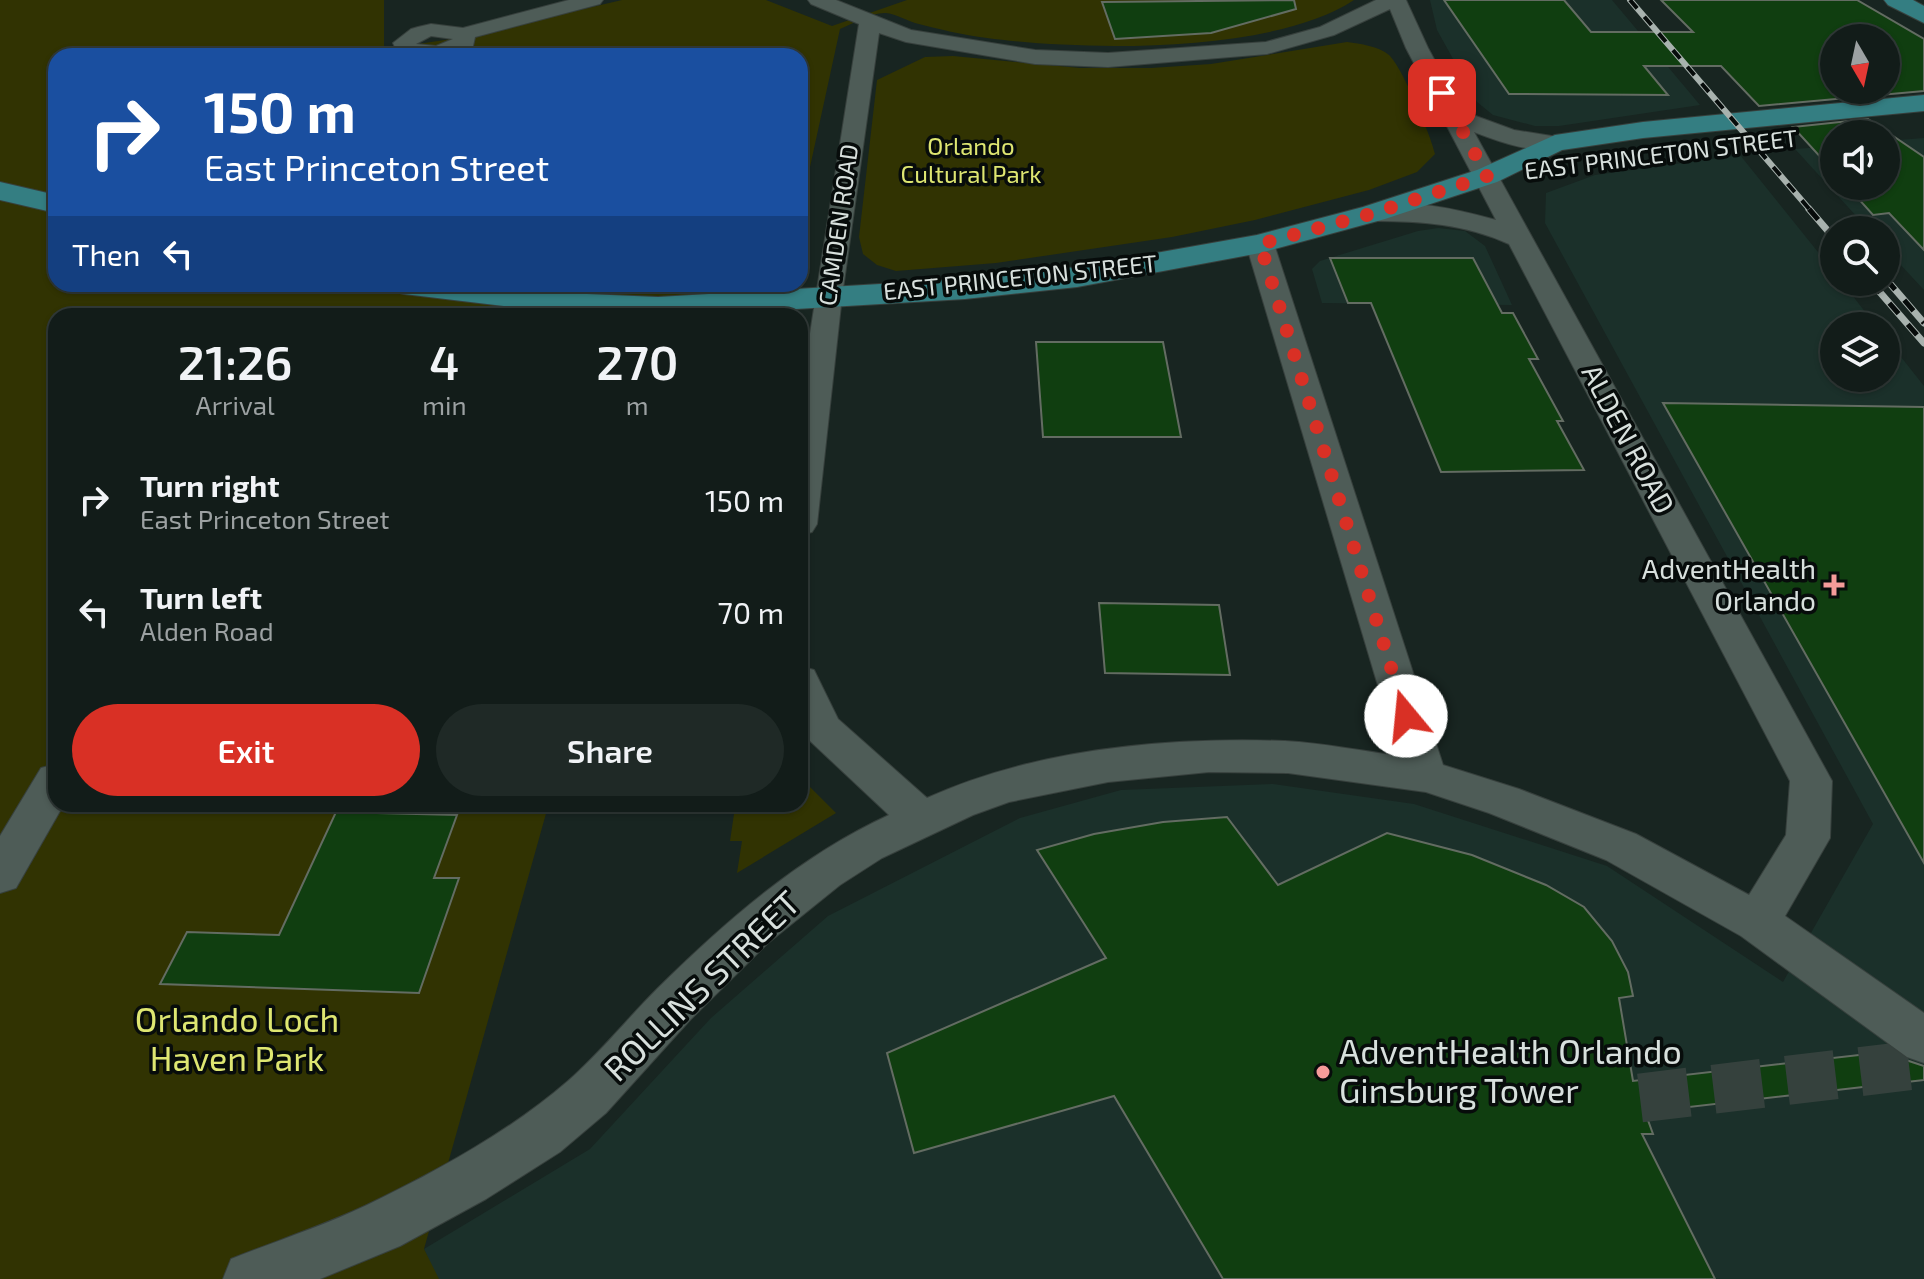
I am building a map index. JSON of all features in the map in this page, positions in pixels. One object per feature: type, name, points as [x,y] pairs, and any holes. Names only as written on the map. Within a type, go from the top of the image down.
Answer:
[{"type":"main road","points":[[1896,0],[1924,16]]},
{"type":"main road","name":"EAST PRINCETON STREET","points":[[471,292],[563,303],[658,307],[965,289],[1077,277],[1260,244],[1374,213],[1487,176],[1555,143],[1643,130],[1924,103]]},
{"type":"main road","points":[[1900,128],[1924,126]]},
{"type":"main road","name":"EAST PRINCETON STREET","points":[[1487,176],[1587,165],[1679,149],[1820,136]]},
{"type":"main road","points":[[0,191],[48,202]]},
{"type":"main road","name":"EAST PRINCETON STREET","points":[[794,292],[828,296]]},
{"type":"street","points":[[463,34],[593,0]]},
{"type":"street","points":[[818,0],[906,36],[963,46],[1035,57],[1161,58],[1267,48],[1327,31],[1394,0]]},
{"type":"street","name":"ALDEN ROAD","points":[[1394,0],[1811,781],[1808,838],[1757,922]]},
{"type":"street","name":"CAMDEN ROAD","points":[[808,459],[828,296],[870,23]]},
{"type":"street","points":[[1327,31],[1381,38],[1417,48]]},
{"type":"street","points":[[863,68],[906,51],[963,46]]},
{"type":"street","points":[[1455,116],[1509,137],[1555,143]]},
{"type":"street","points":[[1374,213],[1440,213],[1473,219],[1522,240]]},
{"type":"street","points":[[1260,244],[1426,776]]},
{"type":"street","points":[[808,697],[822,728],[921,819]]},
{"type":"street","name":"ROLLINS STREET","points":[[251,1279],[381,1227],[467,1181],[542,1134],[588,1096],[673,1005],[752,929],[824,872],[867,845],[921,819],[1005,786],[1108,766],[1209,756],[1288,757],[1426,776],[1504,801],[1621,847],[1757,922],[1924,1041]]},
{"type":"street","points":[[0,875],[48,794]]},
{"type":"shaded area","points":[[1430,0],[1612,0],[1700,105],[1559,126],[1535,126],[1493,115],[1477,102],[1437,30]]},
{"type":"shaded area","points":[[1924,138],[1924,290],[1900,264],[1900,216],[1856,216],[1842,200],[1900,200],[1900,140]]},
{"type":"shaded area","points":[[1820,147],[1820,176],[1795,149]]},
{"type":"shaded area","name":"AdventHealth Orlando","points":[[1740,155],[1820,255],[1820,296],[1853,296],[1865,312],[1820,312],[1820,392],[1900,392],[1900,356],[1924,386],[1924,1279],[437,1279],[424,1249],[590,1149],[711,1018],[828,916],[1020,818],[1121,790],[1273,784],[1414,804],[1607,866],[1783,982],[1873,824],[1545,223],[1546,193],[1595,175]]},
{"type":"shaded area","points":[[1438,228],[1465,231],[1485,246],[1512,305],[1322,303],[1312,269],[1320,261],[1418,231]]},
{"type":"green space","name":"Orlando Loch Haven Park","points":[[0,0],[384,0],[384,48],[48,48],[48,292],[783,292],[779,308],[48,308],[48,812],[546,812],[424,1249],[439,1279],[0,1279]]},
{"type":"green space","name":"Orlando Loch Haven Park","points":[[622,0],[766,0],[832,26],[907,0],[1354,0],[1319,18],[1276,31],[1175,44],[1073,45],[987,38],[881,13],[840,29],[808,176],[808,48],[391,48],[465,37]]},
{"type":"green space","name":"Orlando Cultural Park","points":[[1347,42],[1385,52],[1401,73],[1435,154],[1417,172],[1369,190],[1255,220],[1172,237],[996,263],[896,271],[877,265],[863,254],[859,237],[877,80],[925,57],[953,56],[1080,68],[1151,68],[1211,64]]},
{"type":"green space","name":"Orlando Loch Haven Park","points":[[808,785],[836,813],[737,873],[742,841],[730,841],[734,814],[640,812],[808,812]]},
{"type":"building","points":[[1294,0],[1296,9],[1211,33],[1115,39],[1102,2]]},
{"type":"building","points":[[1444,0],[1564,0],[1591,32],[1693,32],[1661,0],[1857,0],[1898,24],[1820,24],[1820,100],[1759,106],[1721,66],[1644,66],[1668,95],[1509,94]]},
{"type":"building","points":[[1900,25],[1924,39],[1924,91],[1900,93]]},
{"type":"building","points":[[1820,124],[1820,157],[1793,127]]},
{"type":"building","points":[[1900,141],[1924,157],[1924,250],[1900,225],[1900,216],[1889,213],[1873,215],[1860,200],[1900,200]]},
{"type":"building","points":[[1330,258],[1473,258],[1502,313],[1513,313],[1538,359],[1529,359],[1563,421],[1557,421],[1584,470],[1441,472],[1371,303],[1348,303]]},
{"type":"building","points":[[1036,342],[1163,342],[1181,437],[1043,437]]},
{"type":"building","points":[[1663,403],[1924,407],[1924,863]]},
{"type":"building","points":[[1099,603],[1219,605],[1230,675],[1105,673]]},
{"type":"building","points":[[336,812],[457,815],[434,878],[459,878],[419,993],[160,984],[187,932],[279,935]]},
{"type":"building","name":"AdventHealth Orlando Ginsburg Tower","points":[[1227,817],[1278,885],[1387,833],[1472,855],[1546,885],[1584,907],[1612,941],[1628,972],[1633,996],[1619,998],[1633,1081],[1894,1051],[1906,1060],[1924,1066],[1924,1080],[1645,1112],[1653,1134],[1642,1134],[1715,1279],[1223,1279],[1114,1096],[914,1153],[887,1053],[1106,958],[1037,850],[1094,834],[1163,822]]},
{"type":"tunnel","points":[[1640,1098],[1924,1064]]},
{"type":"railway","points":[[1630,0],[1811,211]]},
{"type":"railway","points":[[1809,209],[1820,222]]},
{"type":"railway","points":[[1900,295],[1924,323]]},
{"type":"railway","points":[[1883,296],[1924,343]]},
{"type":"place","name":"AdventHealth Orlando","points":[[1834,585]]},
{"type":"place","name":"AdventHealth Orlando Ginsburg Tower","points":[[1323,1072]]},
{"type":"route","points":[[1406,716],[1260,244],[1374,213],[1487,176],[1442,93]]}]
